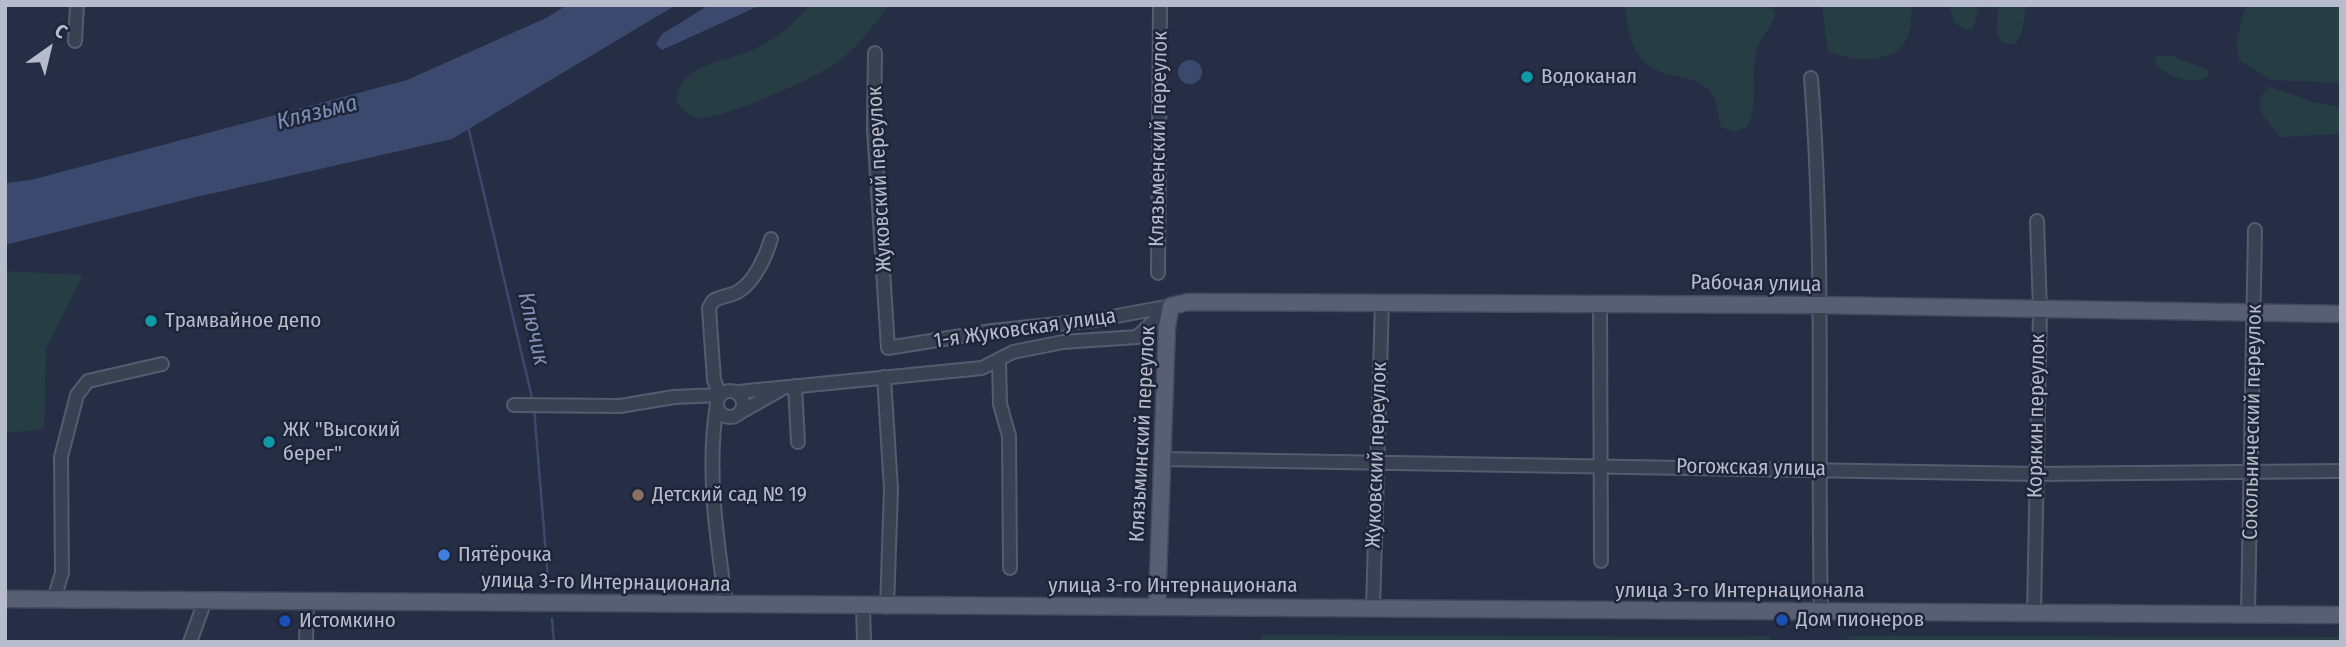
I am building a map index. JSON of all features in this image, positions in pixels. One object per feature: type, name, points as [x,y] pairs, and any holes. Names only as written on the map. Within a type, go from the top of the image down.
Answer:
[{"type":"main road","name":"Рабочая улица","points":[[1171,306],[1188,302],[1600,303],[2341,314]]},
{"type":"main road","name":"Клязьминский переулок","points":[[1157,606],[1167,326],[1171,306]]},
{"type":"main road","name":"улица 3-го Интернационала","points":[[5,599],[863,607],[1157,606],[2341,615]]},
{"type":"street","points":[[75,41],[77,5]]},
{"type":"street","name":"Клязьменский переулок","points":[[1158,273],[1160,5]]},
{"type":"street","name":"Жуковский переулок","points":[[875,53],[874,129],[888,348]]},
{"type":"street","points":[[1811,78],[1820,226],[1817,305],[1821,613]]},
{"type":"street","name":"Корякин переулок","points":[[2034,612],[2040,310],[2037,221]]},
{"type":"street","name":"Сокольнический переулок","points":[[2248,613],[2255,230]]},
{"type":"street","points":[[728,417],[720,412],[714,380],[709,308],[713,301],[738,293],[747,284],[760,265],[771,239]]},
{"type":"street","name":"Жуковский переулок","points":[[1373,608],[1382,302]]},
{"type":"street","points":[[1600,303],[1601,561]]},
{"type":"street","name":"1-я Жуковская улица","points":[[888,348],[992,331],[1095,320],[1171,306]]},
{"type":"street","name":"1-я Жуковская улица","points":[[738,392],[982,368],[1013,352],[1063,342],[1137,337],[1171,306]]},
{"type":"street","points":[[999,359],[1000,404],[1009,436],[1010,568]]},
{"type":"street","points":[[54,599],[62,573],[61,457],[77,395],[88,381],[162,364]]},
{"type":"street","points":[[884,377],[891,489],[887,607]]},
{"type":"street","points":[[713,429],[728,417],[791,386],[798,442]]},
{"type":"street","points":[[726,605],[714,499],[713,429],[719,399],[729,390],[738,392],[744,403],[741,412]]},
{"type":"street","points":[[514,405],[620,407],[674,397],[719,399]]},
{"type":"street","name":"Рогожская улица","points":[[1162,459],[2036,474],[2341,471]]},
{"type":"street","points":[[190,642],[205,601]]},
{"type":"street","points":[[306,642],[307,602]]},
{"type":"street","points":[[863,607],[864,642]]},
{"type":"shaded area","points":[[809,5],[888,5],[849,53],[834,65],[806,80],[722,114],[694,117],[677,104],[679,90],[685,79],[695,71],[766,43],[786,29]]},
{"type":"shaded area","points":[[1625,5],[1770,5],[1775,15],[1757,49],[1752,116],[1748,126],[1735,132],[1721,127],[1715,99],[1704,85],[1651,67],[1639,55],[1630,35]]},
{"type":"shaded area","points":[[1822,5],[1912,5],[1907,38],[1901,47],[1883,57],[1859,59],[1837,55],[1828,51]]},
{"type":"shaded area","points":[[1949,5],[1979,5],[1974,27],[1966,30],[1955,23]]},
{"type":"shaded area","points":[[1998,5],[2026,5],[2022,32],[2016,44],[2004,43],[1997,34]]},
{"type":"shaded area","points":[[2246,5],[2341,5],[2341,83],[2272,80],[2239,60],[2236,41]]},
{"type":"shaded area","points":[[2157,56],[2172,56],[2208,70],[2208,77],[2186,80],[2171,75],[2154,62]]},
{"type":"shaded area","points":[[2269,86],[2316,103],[2341,107],[2341,134],[2280,137],[2260,107],[2260,100]]},
{"type":"shaded area","points":[[5,271],[83,275],[46,349],[44,429],[5,433]]},
{"type":"shaded area","points":[[1262,635],[1770,636],[1769,642],[1261,642]]},
{"type":"shaded area","points":[[1843,636],[2341,637],[2341,642],[1856,642]]},
{"type":"water","name":"Клязьма","points":[[567,5],[676,5],[452,139],[192,198],[5,245],[5,183],[31,180],[407,80],[546,18]]},
{"type":"water","points":[[709,5],[761,5],[662,50],[656,44],[662,34]]},
{"type":"water","points":[[1190,60],[1198,64],[1202,72],[1198,80],[1190,84],[1182,80],[1178,72],[1182,64]]},
{"type":"waterway","name":"Ключик","points":[[468,126],[533,402]]},
{"type":"waterway","name":"Ключик","points":[[534,408],[548,579]]},
{"type":"waterway","name":"Ключик","points":[[552,619],[554,642]]},
{"type":"place","name":"Водоканал","points":[[1527,77]]},
{"type":"place","name":"Трамвайное депо","points":[[151,321]]},
{"type":"place","name":"ЖК \"Высокий берег\"","points":[[269,442]]},
{"type":"place","name":"Детский сад № 19","points":[[638,495]]},
{"type":"place","name":"Пятёрочка","points":[[444,555]]},
{"type":"place","name":"Дом пионеров","points":[[1782,620]]},
{"type":"place","name":"Истомкино","points":[[285,621]]}]
